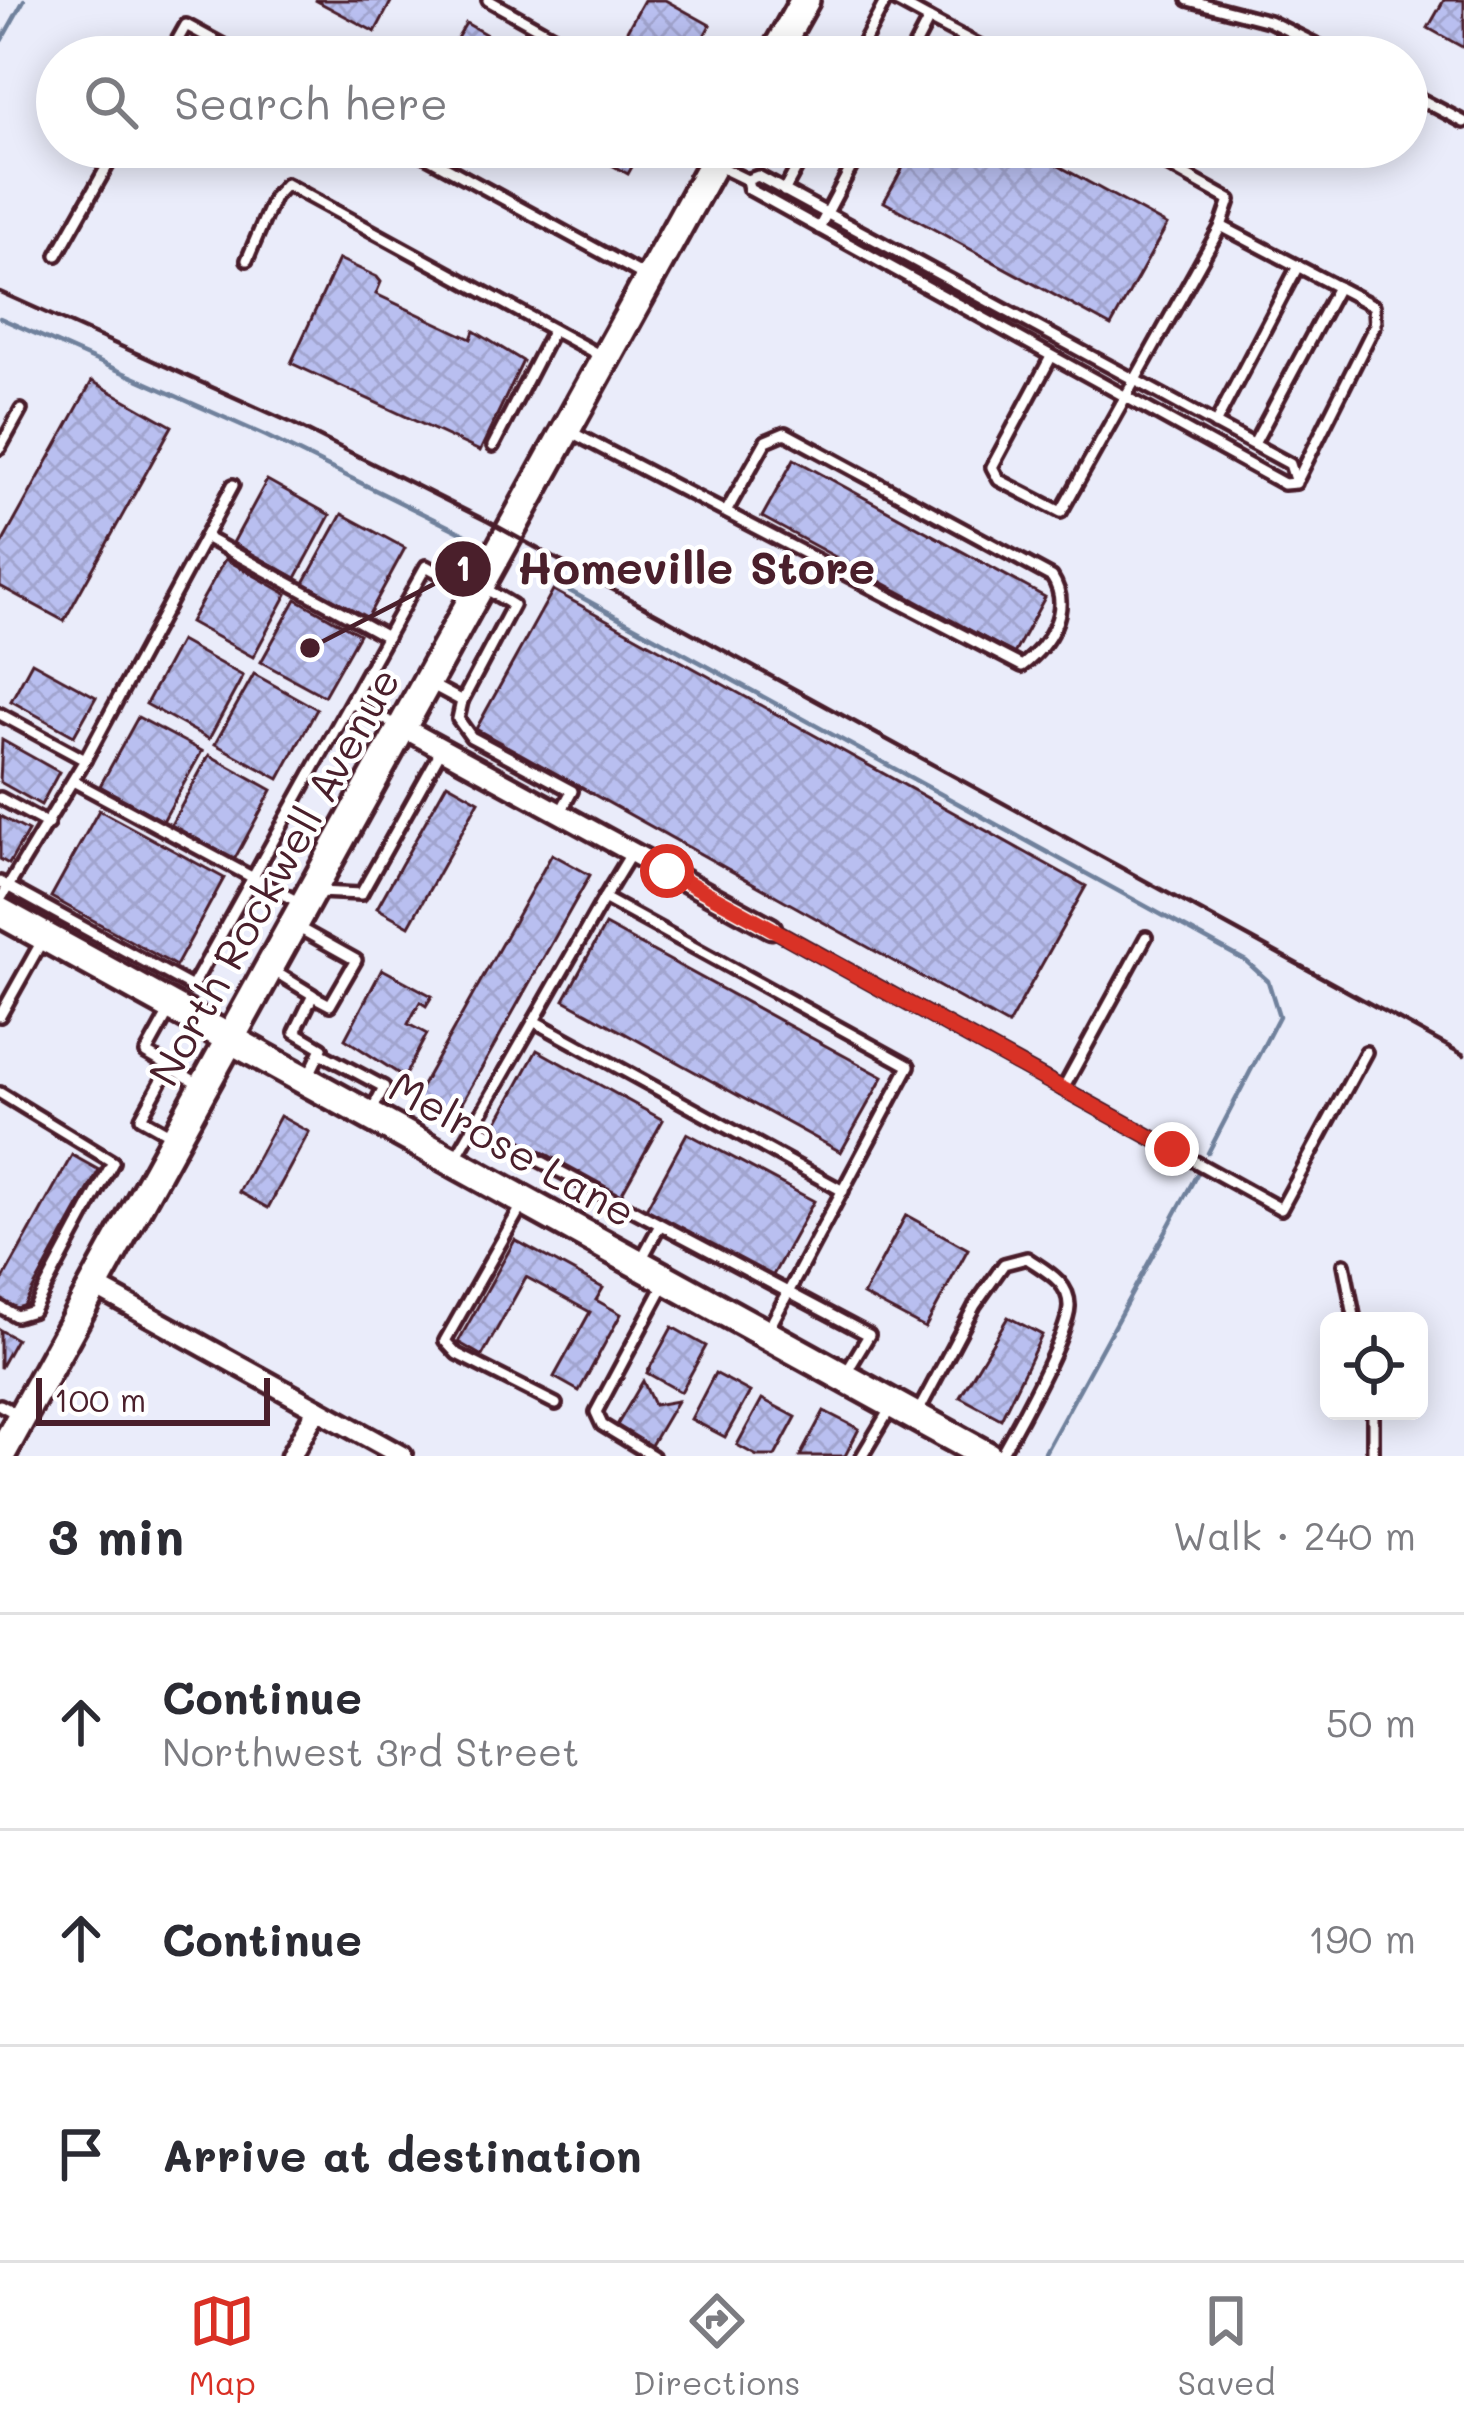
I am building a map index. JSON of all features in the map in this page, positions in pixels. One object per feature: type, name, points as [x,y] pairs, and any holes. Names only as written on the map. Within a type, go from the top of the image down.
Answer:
[{"type":"main road","points":[[785,36],[805,0]]},
{"type":"main road","name":"North Rockwell Avenue","points":[[0,1456],[11,1411],[94,1286],[206,1088],[711,168]]},
{"type":"main road","name":"Melrose Lane","points":[[4,894],[44,936],[132,969],[232,1040],[987,1456]]},
{"type":"street","points":[[402,727],[771,928]]},
{"type":"street","points":[[94,1286],[402,1456]]},
{"type":"street","points":[[291,1456],[317,1409]]},
{"type":"lane","points":[[488,0],[552,36]]},
{"type":"lane","points":[[869,36],[890,0],[961,36]]},
{"type":"lane","points":[[1188,0],[1252,14],[1298,36]]},
{"type":"lane","points":[[920,36],[929,19]]},
{"type":"lane","points":[[180,36],[186,25],[206,36]]},
{"type":"lane","points":[[1428,103],[1464,122]]},
{"type":"lane","points":[[57,255],[106,168]]},
{"type":"lane","points":[[447,168],[650,279]]},
{"type":"lane","points":[[733,168],[747,180],[749,189],[1284,484],[1298,479],[1375,326],[1374,306],[1222,226]]},
{"type":"lane","points":[[784,191],[797,168]]},
{"type":"lane","points":[[819,228],[851,168]]},
{"type":"lane","points":[[1052,357],[992,467],[999,480],[1054,510],[1065,509],[1222,226],[1230,200],[1173,168]]},
{"type":"lane","points":[[747,180],[758,176],[1254,444],[1290,464],[1298,479]]},
{"type":"lane","points":[[247,260],[274,197],[286,184],[605,359]]},
{"type":"lane","points":[[1215,424],[1298,266]]},
{"type":"lane","points":[[1254,444],[1338,287]]},
{"type":"lane","points":[[975,314],[983,298]]},
{"type":"lane","points":[[494,446],[553,330]]},
{"type":"lane","points":[[0,448],[21,410]]},
{"type":"lane","points":[[567,429],[726,512],[1022,666],[1040,653],[1063,610],[1061,590],[1052,577],[785,433],[766,441],[726,512]]},
{"type":"lane","points":[[0,900],[85,760],[233,485]]},
{"type":"lane","points":[[206,537],[387,637]]},
{"type":"lane","points":[[206,1088],[146,1053],[254,880],[426,566],[513,604],[462,701],[458,719],[471,737],[572,791],[560,813]]},
{"type":"lane","points":[[427,682],[462,701]]},
{"type":"lane","points":[[351,703],[402,727]]},
{"type":"lane","points":[[0,714],[85,760]]},
{"type":"lane","points":[[304,907],[361,894],[442,748]]},
{"type":"lane","points":[[73,781],[304,907],[356,960],[330,1005],[271,969]]},
{"type":"lane","points":[[0,798],[48,824]]},
{"type":"lane","points":[[453,1163],[632,852]]},
{"type":"lane","points":[[4,894],[132,969]]},
{"type":"lane","points":[[604,898],[909,1066],[766,1335]]},
{"type":"lane","points":[[771,928],[1281,1209],[1366,1052]]},
{"type":"lane","points":[[0,1016],[44,936]]},
{"type":"lane","points":[[1063,1089],[1146,937]]},
{"type":"lane","points":[[306,1082],[322,1048],[295,1032],[313,996]]},
{"type":"lane","points":[[534,1021],[842,1191]]},
{"type":"lane","points":[[320,1053],[384,1088],[369,1117]]},
{"type":"lane","points":[[169,1067],[141,1118],[177,1138]]},
{"type":"lane","points":[[0,1093],[113,1162],[32,1311],[16,1316],[0,1307]]},
{"type":"lane","points":[[474,1126],[869,1335],[843,1377]]},
{"type":"lane","points":[[525,1203],[445,1341],[458,1354],[556,1404]]},
{"type":"lane","points":[[638,1265],[660,1225]]},
{"type":"lane","points":[[862,1456],[904,1411],[1004,1264],[1027,1258],[1062,1282],[1070,1307],[1033,1398],[1000,1456]]},
{"type":"lane","points":[[1343,1264],[1353,1312]]},
{"type":"lane","points":[[653,1456],[602,1425],[596,1412],[666,1280]]},
{"type":"lane","points":[[1373,1420],[1373,1456]]},
{"type":"building","points":[[315,0],[392,0],[375,32]]},
{"type":"building","points":[[644,0],[665,0],[710,25],[704,36],[624,36]]},
{"type":"building","points":[[1444,0],[1464,0],[1464,48],[1428,28]]},
{"type":"building","points":[[466,23],[489,36],[458,36]]},
{"type":"building","points":[[903,168],[1062,168],[1167,225],[1111,326],[884,202]]},
{"type":"building","points":[[339,259],[377,277],[381,282],[376,294],[471,339],[474,331],[523,361],[480,451],[291,363]]},
{"type":"building","points":[[92,381],[172,426],[64,621],[0,586],[0,547]]},
{"type":"building","points":[[794,459],[1045,597],[1014,654],[762,517]]},
{"type":"building","points":[[267,480],[330,515],[296,578],[233,543]]},
{"type":"building","points":[[342,514],[405,548],[367,618],[304,583]]},
{"type":"building","points":[[225,559],[287,594],[253,657],[190,622]]},
{"type":"building","points":[[553,590],[1086,886],[1008,1025],[476,729]]},
{"type":"building","points":[[296,599],[359,634],[324,696],[261,662]]},
{"type":"building","points":[[180,641],[243,676],[209,739],[146,704]]},
{"type":"building","points":[[32,662],[96,697],[74,736],[11,701]]},
{"type":"building","points":[[254,674],[317,709],[279,779],[215,744]]},
{"type":"building","points":[[138,717],[202,751],[163,821],[100,786]]},
{"type":"building","points":[[2,740],[59,772],[41,805],[0,782]]},
{"type":"building","points":[[209,755],[272,790],[234,860],[171,825]]},
{"type":"building","points":[[447,783],[479,801],[409,926],[377,908]]},
{"type":"building","points":[[99,810],[224,878],[176,966],[51,897]]},
{"type":"building","points":[[0,816],[28,831],[9,864],[0,859]]},
{"type":"building","points":[[552,854],[590,875],[453,1119],[415,1098]]},
{"type":"building","points":[[605,925],[883,1077],[841,1152],[564,1000]]},
{"type":"building","points":[[382,969],[432,996],[426,1006],[420,1002],[408,1024],[427,1034],[404,1077],[345,1039]]},
{"type":"building","points":[[537,1050],[663,1120],[621,1195],[495,1126]]},
{"type":"building","points":[[280,1116],[309,1132],[268,1208],[239,1192]]},
{"type":"building","points":[[687,1133],[814,1201],[772,1277],[646,1209]]},
{"type":"building","points":[[72,1155],[99,1170],[21,1311],[0,1300],[0,1285]]},
{"type":"building","points":[[906,1215],[968,1249],[925,1328],[863,1295]]},
{"type":"building","points":[[515,1240],[603,1288],[596,1300],[621,1314],[579,1391],[554,1377],[590,1312],[526,1277],[482,1356],[458,1342]]},
{"type":"building","points":[[1008,1317],[1042,1335],[1001,1419],[960,1397]]},
{"type":"building","points":[[672,1327],[706,1346],[681,1392],[647,1373]]},
{"type":"building","points":[[0,1330],[16,1339],[0,1368]]},
{"type":"building","points":[[715,1373],[750,1392],[725,1437],[691,1419]]},
{"type":"building","points":[[643,1381],[654,1405],[677,1401],[650,1447],[616,1427]]},
{"type":"building","points":[[762,1399],[796,1417],[775,1456],[757,1456],[737,1445]]},
{"type":"building","points":[[824,1411],[859,1429],[845,1456],[800,1456]]},
{"type":"waterway","points":[[0,43],[24,0]]},
{"type":"waterway","points":[[0,318],[266,436],[472,538]]},
{"type":"waterway","points":[[526,567],[1246,961],[1268,981],[1279,1016],[1208,1153]]},
{"type":"waterway","points":[[1043,1456],[1197,1174]]},
{"type":"railway","points":[[0,292],[292,423],[489,522],[1464,1055]]},
{"type":"place","name":"Homeville Store","points":[[310,648]]},
{"type":"route","points":[[667,871],[1172,1149]]}]
